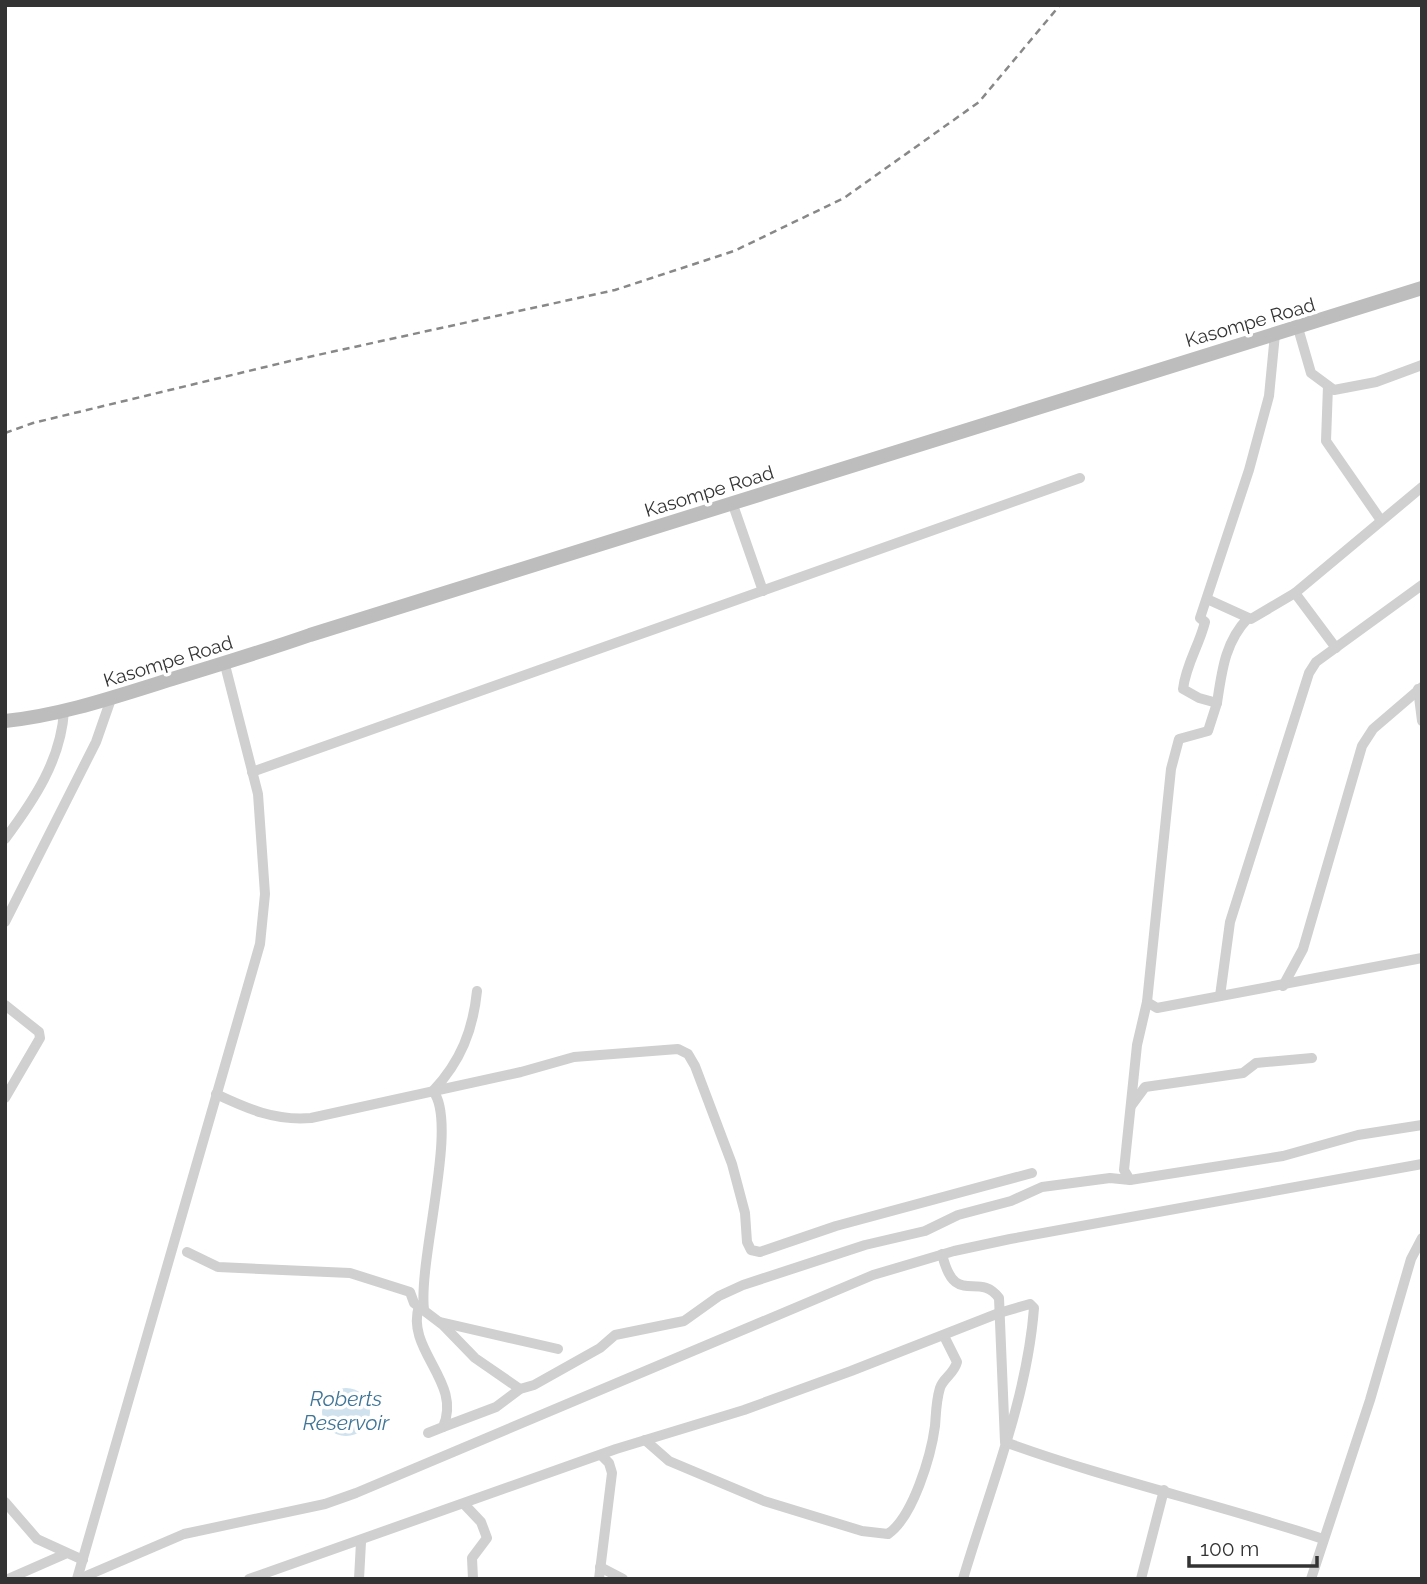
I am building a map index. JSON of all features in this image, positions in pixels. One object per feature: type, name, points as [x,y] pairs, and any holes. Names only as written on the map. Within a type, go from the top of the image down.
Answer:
[{"type":"street","name":"Kasompe Road","points":[[5,721],[111,699],[225,665],[310,635],[1422,289]]},
{"type":"street","points":[[1298,328],[1311,373],[1328,386],[1343,390],[1422,365]]},
{"type":"street","points":[[1217,703],[1199,698],[1183,689],[1185,673],[1202,634],[1205,622],[1200,618],[1269,396],[1275,334]]},
{"type":"street","points":[[1328,386],[1326,441],[1380,519]]},
{"type":"street","points":[[252,772],[1080,478]]},
{"type":"street","points":[[1207,599],[1254,619],[1295,593],[1380,519],[1422,487]]},
{"type":"street","points":[[733,505],[763,591]]},
{"type":"street","points":[[1220,996],[1230,922],[1309,673],[1316,662],[1422,584]]},
{"type":"street","points":[[1295,593],[1336,648]]},
{"type":"street","points":[[1130,1180],[1125,1170],[1137,1045],[1147,1002],[1171,769],[1179,739],[1209,731],[1217,703],[1225,654],[1234,632],[1248,618]]},
{"type":"street","points":[[78,1579],[260,944],[265,894],[262,827],[252,772],[225,665]]},
{"type":"street","points":[[1283,986],[1303,949],[1362,746],[1373,729],[1420,688]]},
{"type":"street","points":[[1420,688],[1422,721]]},
{"type":"street","points":[[5,922],[96,742],[111,699]]},
{"type":"street","points":[[5,839],[37,795],[55,755],[63,729],[64,710]]},
{"type":"street","points":[[1147,1002],[1157,1008],[1422,958]]},
{"type":"street","points":[[433,1091],[460,1056],[474,1022],[477,991]]},
{"type":"street","points":[[5,1005],[39,1032],[40,1038],[5,1098]]},
{"type":"street","points":[[216,1094],[257,1112],[288,1120],[311,1118],[574,1058],[667,1048],[688,1054],[732,1164],[745,1213],[747,1242],[751,1250],[760,1252],[836,1226],[1032,1173]]},
{"type":"street","points":[[1131,1107],[1145,1087],[1243,1073],[1256,1063],[1312,1058]]},
{"type":"street","points":[[433,1091],[441,1101],[441,1164],[424,1266],[421,1308],[416,1315],[419,1334],[450,1404],[443,1427]]},
{"type":"street","points":[[428,1433],[496,1407],[520,1389],[534,1385],[592,1353],[615,1335],[693,1318],[719,1296],[743,1285],[865,1245],[925,1231],[958,1215],[1011,1201],[1042,1187],[1098,1179],[1130,1180],[1283,1156],[1358,1135],[1422,1125]]},
{"type":"street","points":[[78,1579],[184,1534],[325,1504],[356,1493],[873,1275],[942,1254],[1422,1164]]},
{"type":"street","points":[[1311,1579],[1370,1400],[1411,1259],[1422,1238]]},
{"type":"street","points":[[187,1252],[218,1267],[329,1270],[366,1276],[410,1292],[414,1303],[440,1322],[475,1358],[520,1389]]},
{"type":"street","points":[[942,1254],[949,1278],[955,1283],[995,1292],[999,1298],[1005,1442]]},
{"type":"street","points":[[256,1578],[601,1455],[744,1409],[944,1336],[1023,1304],[1034,1308],[1028,1353],[1005,1442],[963,1579]]},
{"type":"street","points":[[440,1322],[558,1349]]},
{"type":"street","points":[[645,1440],[669,1461],[764,1501],[862,1531],[888,1534],[898,1527],[916,1492],[935,1427],[940,1385],[955,1371],[957,1362],[944,1336]]},
{"type":"street","points":[[1005,1442],[1095,1473],[1164,1490],[1323,1539]]},
{"type":"street","points":[[598,1579],[612,1473],[609,1463],[601,1455]]},
{"type":"street","points":[[1141,1579],[1164,1490]]},
{"type":"street","points":[[5,1502],[26,1530],[65,1554],[83,1560]]},
{"type":"street","points":[[464,1504],[486,1530],[487,1538],[472,1558],[473,1579]]},
{"type":"street","points":[[359,1579],[361,1542]]},
{"type":"street","points":[[8,1579],[65,1554]]},
{"type":"street","points":[[600,1567],[624,1579]]},
{"type":"water","name":"Roberts Reservoir","points":[[346,1388],[355,1389],[363,1395],[369,1403],[369,1421],[363,1429],[355,1435],[346,1436],[337,1435],[329,1429],[323,1421],[322,1412],[323,1403],[329,1395],[337,1389]]},
{"type":"railway","points":[[5,433],[33,423],[290,361],[615,290],[734,251],[844,198],[979,102],[1060,5]]}]
